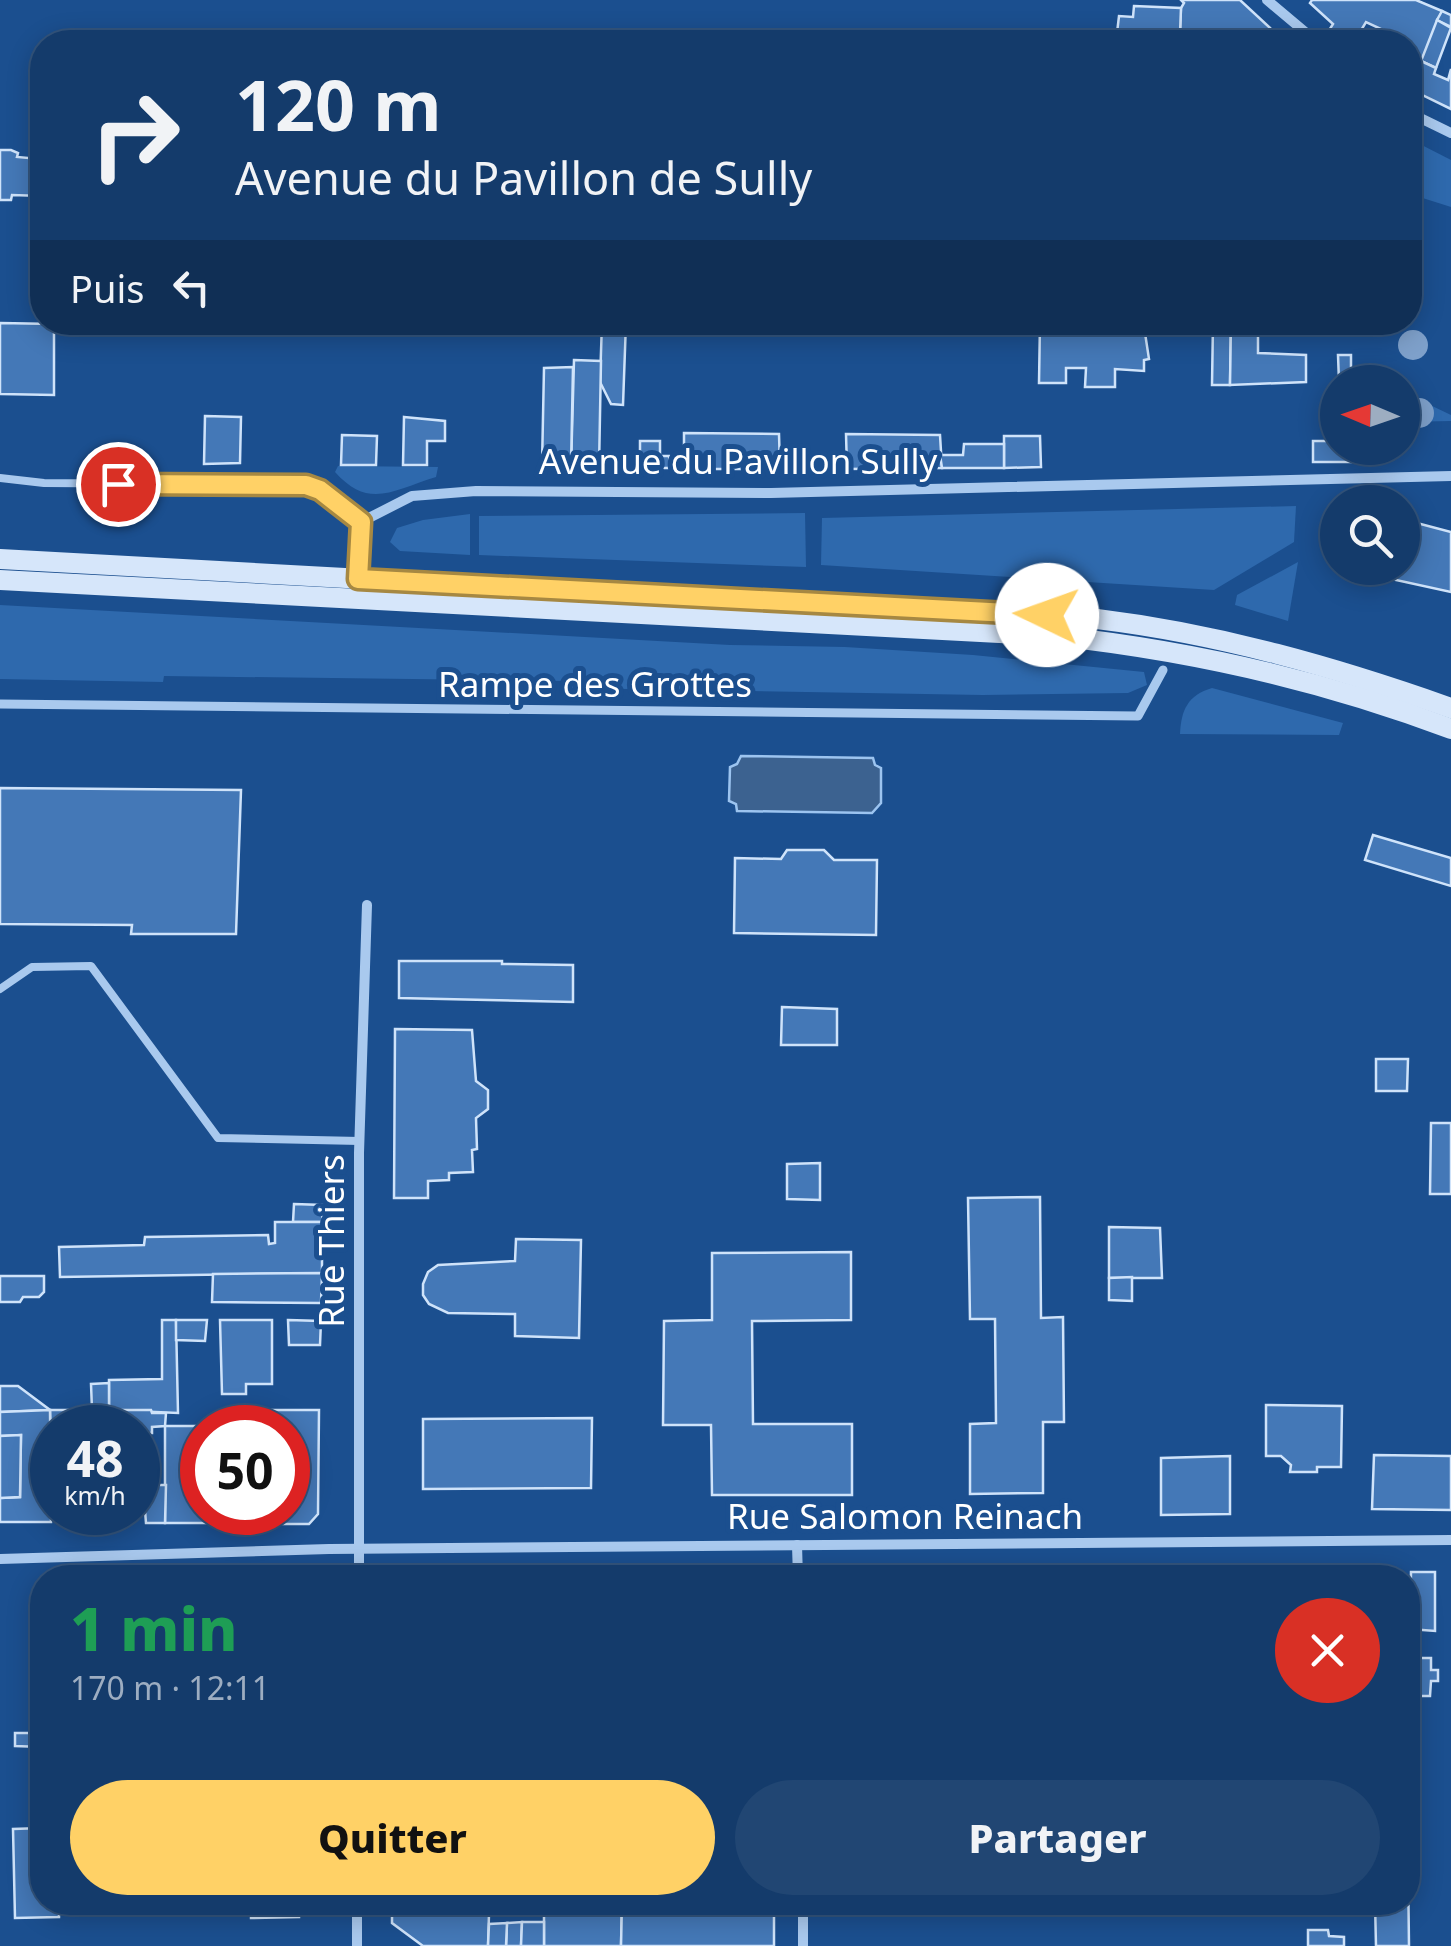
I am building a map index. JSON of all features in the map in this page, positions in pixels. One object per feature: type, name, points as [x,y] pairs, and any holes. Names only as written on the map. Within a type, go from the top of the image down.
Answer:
[{"type":"main road","points":[[0,559],[357,589],[1127,644],[1283,674],[1451,728]]},
{"type":"main road","points":[[0,580],[1028,614],[1130,623],[1207,636],[1350,672],[1451,708]]},
{"type":"street","points":[[1268,0],[1303,30]]},
{"type":"street","points":[[1422,119],[1451,133]]},
{"type":"street","name":"Avenue du Pavillon Sully","points":[[361,522],[412,496],[476,491],[771,493],[1451,476]]},
{"type":"street","points":[[357,589],[361,522]]},
{"type":"street","name":"Rampe des Grottes","points":[[0,704],[1138,716],[1162,670]]},
{"type":"street","name":"Rue Thiers","points":[[359,1565],[360,1140],[367,905]]},
{"type":"street","name":"Rue Salomon Reinach","points":[[0,1559],[359,1548],[1451,1540]]},
{"type":"street","points":[[797,1545],[798,1565]]},
{"type":"street","points":[[357,1946],[358,1915]]},
{"type":"street","points":[[802,1915],[803,1946]]},
{"type":"lane","points":[[0,478],[44,483],[306,485],[320,490],[361,522]]},
{"type":"lane","points":[[0,989],[32,967],[91,966],[218,1138],[360,1140]]},
{"type":"shaded area","points":[[1422,145],[1451,160],[1451,207],[1422,198]]},
{"type":"shaded area","points":[[1420,404],[1451,415],[1451,421],[1420,422]]},
{"type":"shaded area","points":[[338,466],[438,467],[436,477],[371,494],[347,484],[335,472]]},
{"type":"shaded area","points":[[1296,506],[1294,542],[1214,590],[821,565],[822,518]]},
{"type":"shaded area","points":[[805,513],[806,567],[479,555],[479,516]]},
{"type":"shaded area","points":[[470,514],[470,555],[400,551],[390,542],[397,528]]},
{"type":"shaded area","points":[[1298,562],[1288,621],[1235,605],[1237,595]]},
{"type":"shaded area","points":[[0,605],[973,655],[1144,672],[1147,685],[1128,693],[983,695],[569,688],[569,681],[164,676],[163,682],[0,679]]},
{"type":"shaded area","points":[[1212,688],[1343,723],[1339,735],[1180,734],[1187,705]]},
{"type":"shaded area","points":[[741,756],[873,758],[881,768],[881,803],[872,813],[737,811],[736,804],[729,801],[730,767]]},
{"type":"building","points":[[1181,0],[1240,0],[1272,30],[1180,30],[1184,3]]},
{"type":"building","points":[[1416,0],[1442,11],[1422,60],[1422,30],[1383,30],[1366,22],[1361,30],[1329,30],[1333,24],[1310,3]]},
{"type":"building","points":[[1134,6],[1181,8],[1180,30],[1117,30],[1119,16],[1133,17]]},
{"type":"building","points":[[1442,11],[1451,15],[1451,27],[1437,20]]},
{"type":"building","points":[[1437,20],[1451,28],[1436,68],[1422,58]]},
{"type":"building","points":[[1422,61],[1436,68],[1434,74],[1448,80],[1451,69],[1451,109],[1422,95]]},
{"type":"building","points":[[0,150],[30,158],[30,196],[12,195],[11,200],[0,200]]},
{"type":"building","points":[[0,323],[30,324],[30,335],[54,335],[54,395],[0,394]]},
{"type":"building","points":[[602,335],[626,335],[623,405],[611,404],[600,382]]},
{"type":"building","points":[[1040,335],[1145,335],[1149,359],[1144,360],[1144,371],[1115,369],[1115,387],[1085,387],[1086,368],[1066,368],[1066,383],[1039,383]]},
{"type":"building","points":[[1213,335],[1231,335],[1230,385],[1212,385]]},
{"type":"building","points":[[1231,335],[1258,335],[1258,353],[1306,355],[1306,382],[1230,385]]},
{"type":"building","points":[[1338,355],[1351,355],[1351,365],[1338,365]]},
{"type":"building","points":[[574,360],[601,361],[599,468],[571,467]]},
{"type":"building","points":[[573,367],[571,467],[542,466],[544,368]]},
{"type":"building","points":[[205,416],[241,417],[240,463],[204,464]]},
{"type":"building","points":[[404,417],[445,421],[445,441],[427,441],[427,465],[403,465]]},
{"type":"building","points":[[684,433],[779,434],[780,469],[684,469]]},
{"type":"building","points":[[846,434],[940,435],[942,468],[847,469]]},
{"type":"building","points":[[342,435],[377,436],[376,465],[341,465]]},
{"type":"building","points":[[1004,436],[1040,436],[1041,467],[1004,468]]},
{"type":"building","points":[[640,441],[660,441],[660,468],[640,468]]},
{"type":"building","points":[[1313,441],[1320,441],[1320,462],[1313,462]]},
{"type":"building","points":[[964,444],[1004,444],[1004,468],[942,468],[940,455],[963,455]]},
{"type":"building","points":[[660,456],[669,456],[670,468],[660,468]]},
{"type":"building","points":[[1420,524],[1451,532],[1451,592],[1419,585]]},
{"type":"building","points":[[0,788],[241,790],[236,934],[131,934],[132,925],[0,924]]},
{"type":"building","points":[[1373,835],[1451,858],[1451,886],[1365,860]]},
{"type":"building","points":[[787,850],[824,850],[834,860],[877,860],[876,935],[734,933],[735,858],[781,859]]},
{"type":"building","points":[[399,961],[573,965],[573,1002],[399,998]]},
{"type":"building","points":[[782,1007],[837,1009],[837,1045],[781,1045]]},
{"type":"building","points":[[395,1029],[472,1030],[476,1081],[488,1090],[488,1109],[476,1118],[473,1172],[449,1173],[449,1180],[428,1181],[428,1198],[394,1198]]},
{"type":"building","points":[[1376,1059],[1408,1059],[1407,1091],[1376,1091]]},
{"type":"building","points":[[1431,1123],[1451,1123],[1451,1194],[1430,1194]]},
{"type":"building","points":[[820,1163],[820,1200],[787,1199],[787,1164]]},
{"type":"building","points":[[1040,1197],[1041,1318],[1063,1317],[1064,1422],[1043,1422],[1043,1493],[970,1494],[970,1424],[996,1423],[995,1319],[970,1319],[968,1198]]},
{"type":"building","points":[[294,1204],[323,1205],[322,1222],[293,1222]]},
{"type":"building","points":[[275,1222],[322,1222],[322,1273],[60,1277],[59,1247],[144,1245],[145,1237],[268,1235],[269,1244],[275,1243]]},
{"type":"building","points":[[1109,1227],[1160,1228],[1162,1278],[1109,1278]]},
{"type":"building","points":[[516,1239],[581,1240],[579,1338],[515,1336],[515,1314],[448,1313],[429,1304],[423,1295],[428,1272],[438,1265],[515,1261]]},
{"type":"building","points":[[851,1252],[851,1320],[752,1321],[753,1424],[852,1424],[852,1495],[712,1495],[711,1425],[663,1425],[664,1321],[712,1320],[712,1253]]},
{"type":"building","points":[[322,1273],[321,1303],[212,1302],[213,1274]]},
{"type":"building","points":[[0,1276],[44,1276],[44,1292],[39,1297],[23,1297],[20,1302],[0,1302]]},
{"type":"building","points":[[1132,1277],[1132,1301],[1109,1300],[1109,1278]]},
{"type":"building","points":[[162,1320],[176,1320],[178,1413],[160,1412],[160,1405],[109,1405],[109,1380],[162,1379]]},
{"type":"building","points":[[176,1320],[207,1320],[205,1341],[176,1340]]},
{"type":"building","points":[[220,1320],[272,1320],[272,1384],[246,1384],[246,1394],[222,1394]]},
{"type":"building","points":[[288,1320],[321,1321],[320,1345],[289,1345]]},
{"type":"building","points":[[109,1383],[109,1405],[92,1405],[91,1384]]},
{"type":"building","points":[[0,1386],[18,1386],[43,1405],[30,1405],[30,1411],[0,1412]]},
{"type":"building","points":[[1266,1405],[1342,1406],[1341,1467],[1290,1472],[1291,1465],[1281,1456],[1266,1456]]},
{"type":"building","points":[[310,1410],[319,1410],[318,1514],[310,1523]]},
{"type":"building","points":[[30,1411],[30,1522],[0,1522],[0,1498],[20,1497],[21,1435],[0,1436],[0,1412]]},
{"type":"building","points":[[160,1413],[166,1413],[165,1426],[160,1426]]},
{"type":"building","points":[[592,1418],[591,1488],[423,1489],[423,1419]]},
{"type":"building","points":[[165,1426],[180,1426],[180,1523],[165,1523]]},
{"type":"building","points":[[21,1435],[20,1497],[0,1498],[0,1436]]},
{"type":"building","points":[[1374,1455],[1451,1456],[1451,1510],[1372,1509]]},
{"type":"building","points":[[1230,1456],[1230,1514],[1161,1515],[1161,1458]]},
{"type":"building","points":[[160,1485],[166,1485],[165,1523],[160,1523]]},
{"type":"building","points":[[1420,1572],[1435,1572],[1435,1631],[1420,1630]]},
{"type":"building","points":[[1420,1658],[1431,1658],[1431,1670],[1438,1670],[1438,1681],[1431,1681],[1430,1696],[1420,1696]]},
{"type":"building","points":[[15,1733],[30,1733],[30,1747],[15,1746]]},
{"type":"building","points":[[30,1828],[30,1915],[59,1917],[15,1918],[13,1829]]},
{"type":"building","points":[[251,1915],[299,1917],[251,1918]]},
{"type":"building","points":[[392,1915],[489,1915],[488,1946],[423,1946],[392,1923]]},
{"type":"building","points":[[544,1915],[622,1915],[621,1946],[544,1946]]},
{"type":"building","points":[[622,1915],[774,1915],[774,1946],[621,1946]]},
{"type":"building","points":[[1375,1915],[1409,1915],[1409,1946],[1376,1946]]},
{"type":"building","points":[[522,1922],[521,1946],[506,1946],[507,1923]]},
{"type":"building","points":[[522,1922],[544,1922],[544,1946],[521,1946]]},
{"type":"building","points":[[507,1923],[506,1946],[488,1946],[489,1924]]},
{"type":"building","points":[[1308,1930],[1328,1930],[1329,1936],[1344,1937],[1344,1946],[1308,1946]]},
{"type":"route","points":[[118,484],[306,485],[320,490],[361,522],[358,579],[1047,615]]}]
